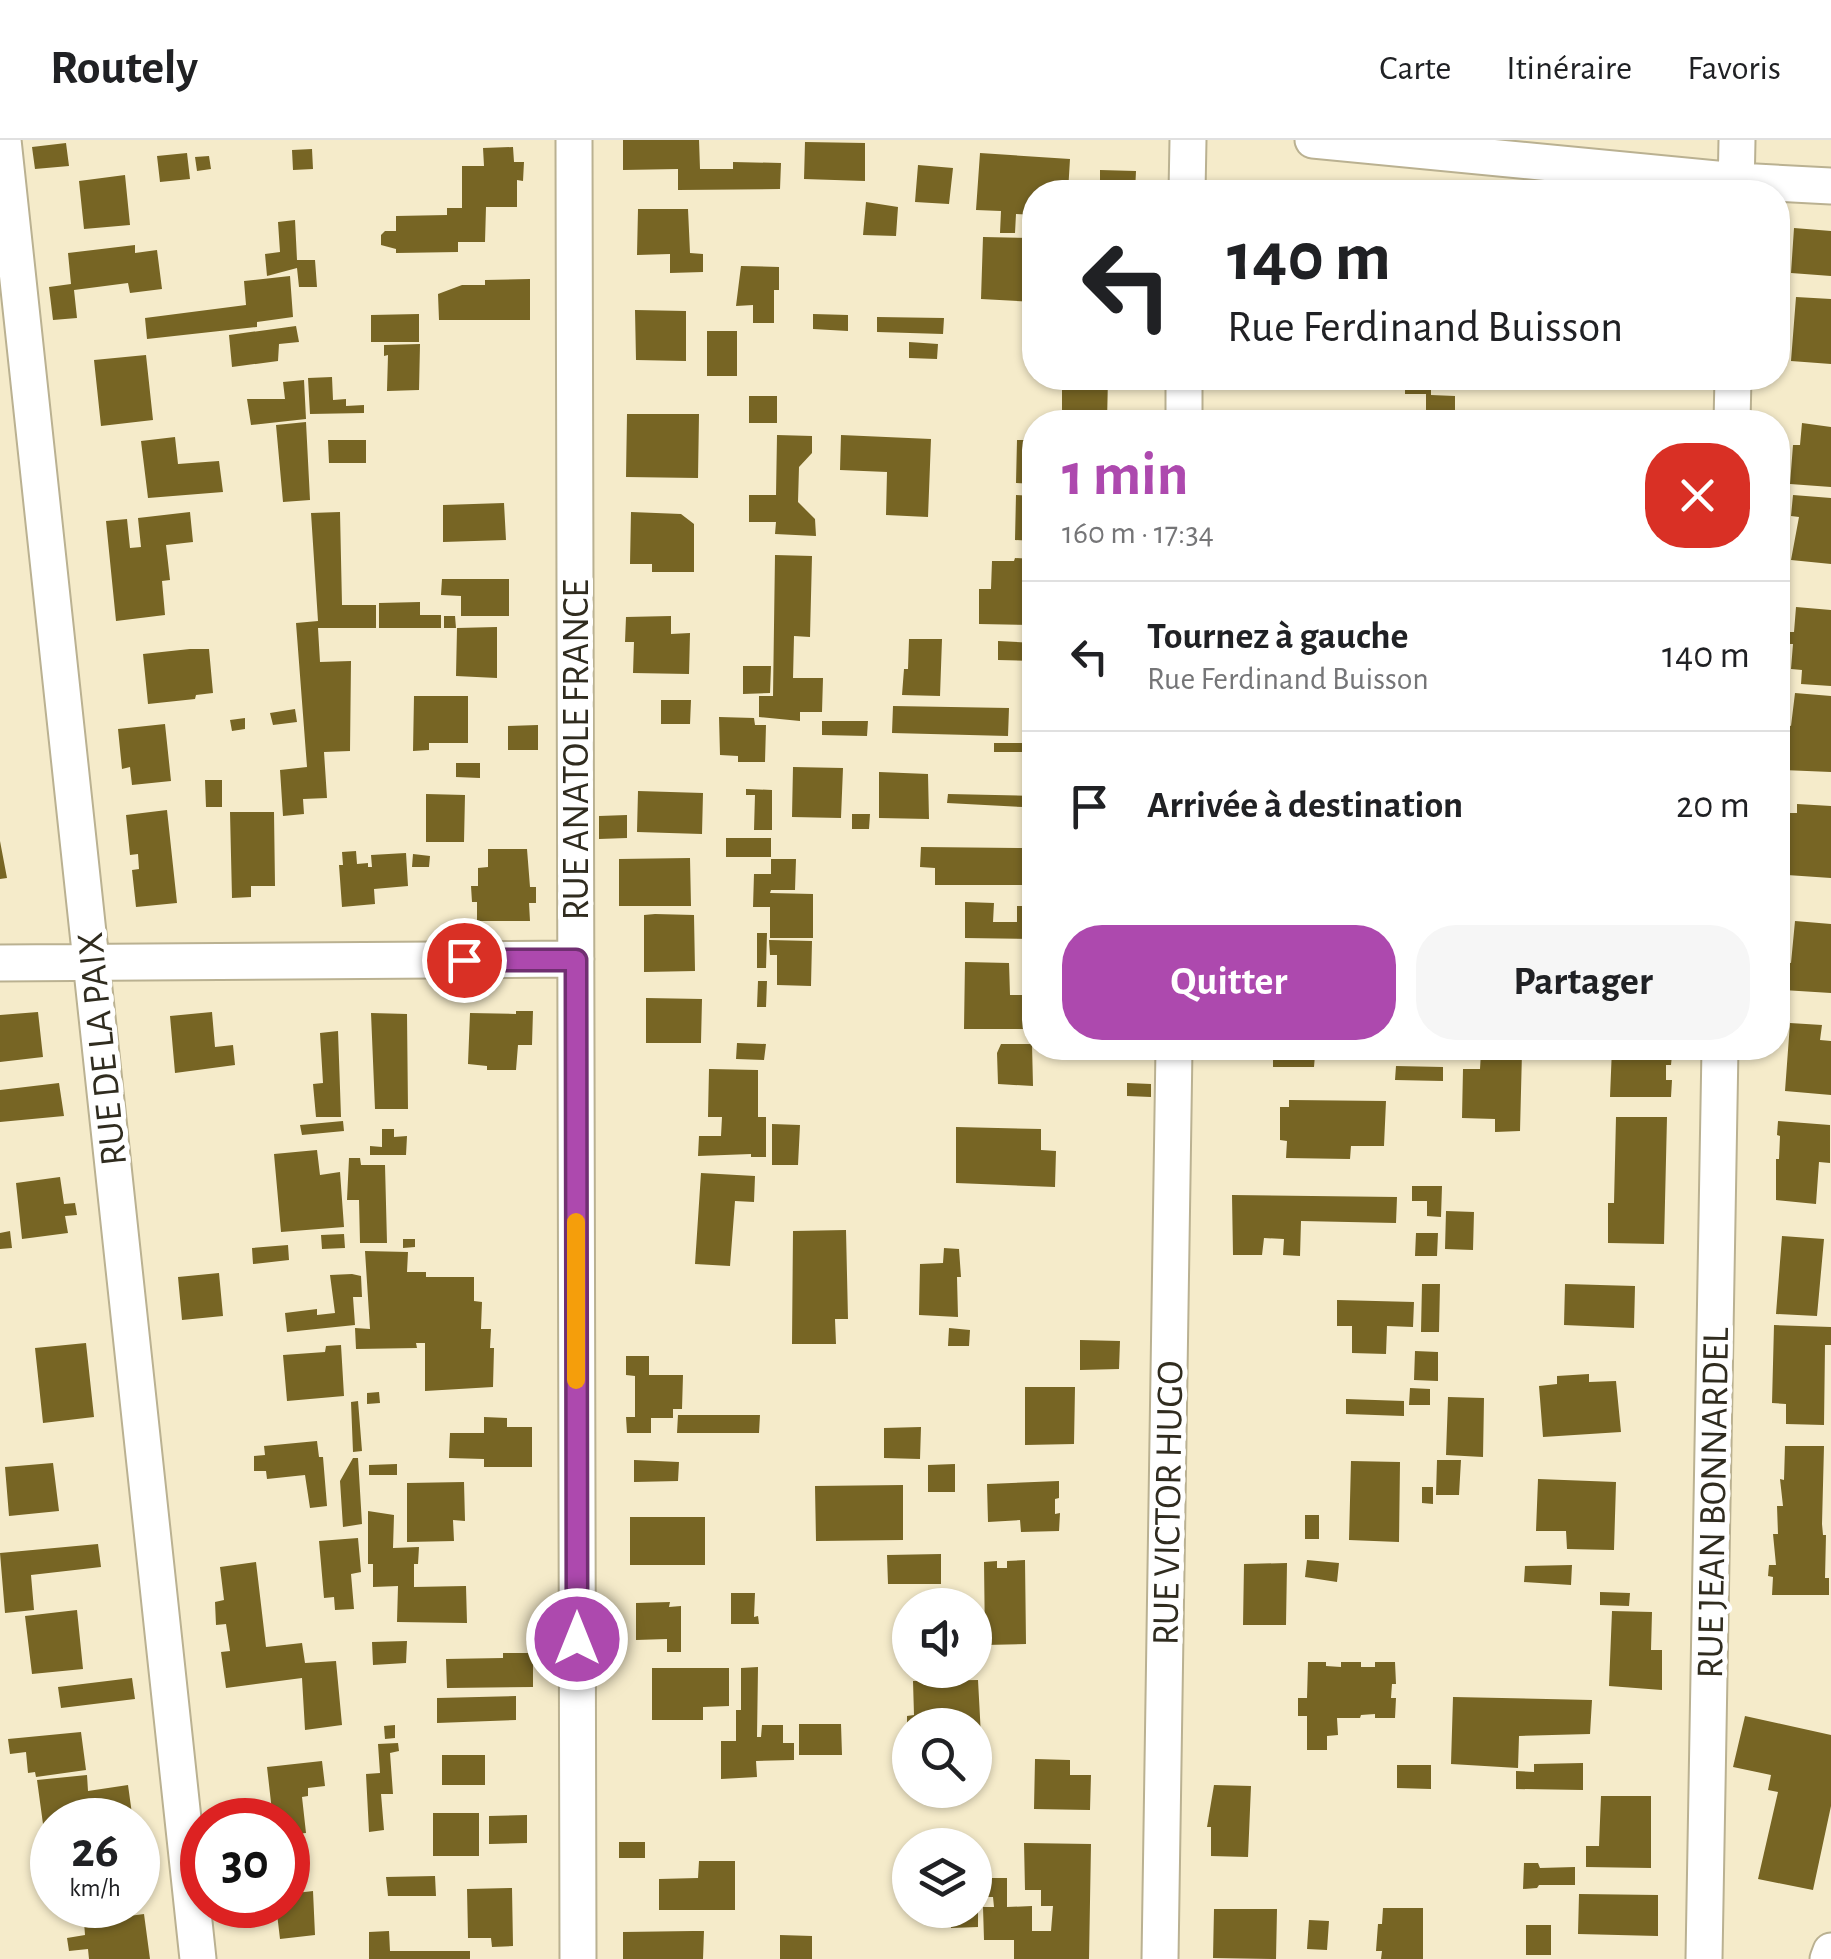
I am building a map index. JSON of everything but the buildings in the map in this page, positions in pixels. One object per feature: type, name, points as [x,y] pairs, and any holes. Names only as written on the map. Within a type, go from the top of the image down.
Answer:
[{"type":"street","name":"RUE DE LA PAIX","points":[[3,140],[198,1959]]},
{"type":"street","name":"RUE ANATOLE FRANCE","points":[[574,140],[578,1959]]},
{"type":"street","points":[[1187,180],[1188,140]]},
{"type":"street","points":[[1314,140],[1673,180]]},
{"type":"street","points":[[1736,180],[1737,140]]},
{"type":"street","points":[[1790,186],[1831,186]]},
{"type":"street","points":[[0,963],[576,960]]},
{"type":"street","name":"RUE VICTOR HUGO","points":[[1160,1959],[1174,1060]]},
{"type":"street","name":"RUE JEAN BONNARDEL","points":[[1704,1959],[1720,1060]]},
{"type":"street","points":[[1828,1959],[1831,1952]]},
{"type":"slow traffic","points":[[576,1222],[576,1380]]},
{"type":"route","points":[[464,960],[576,960],[577,1639]]}]
